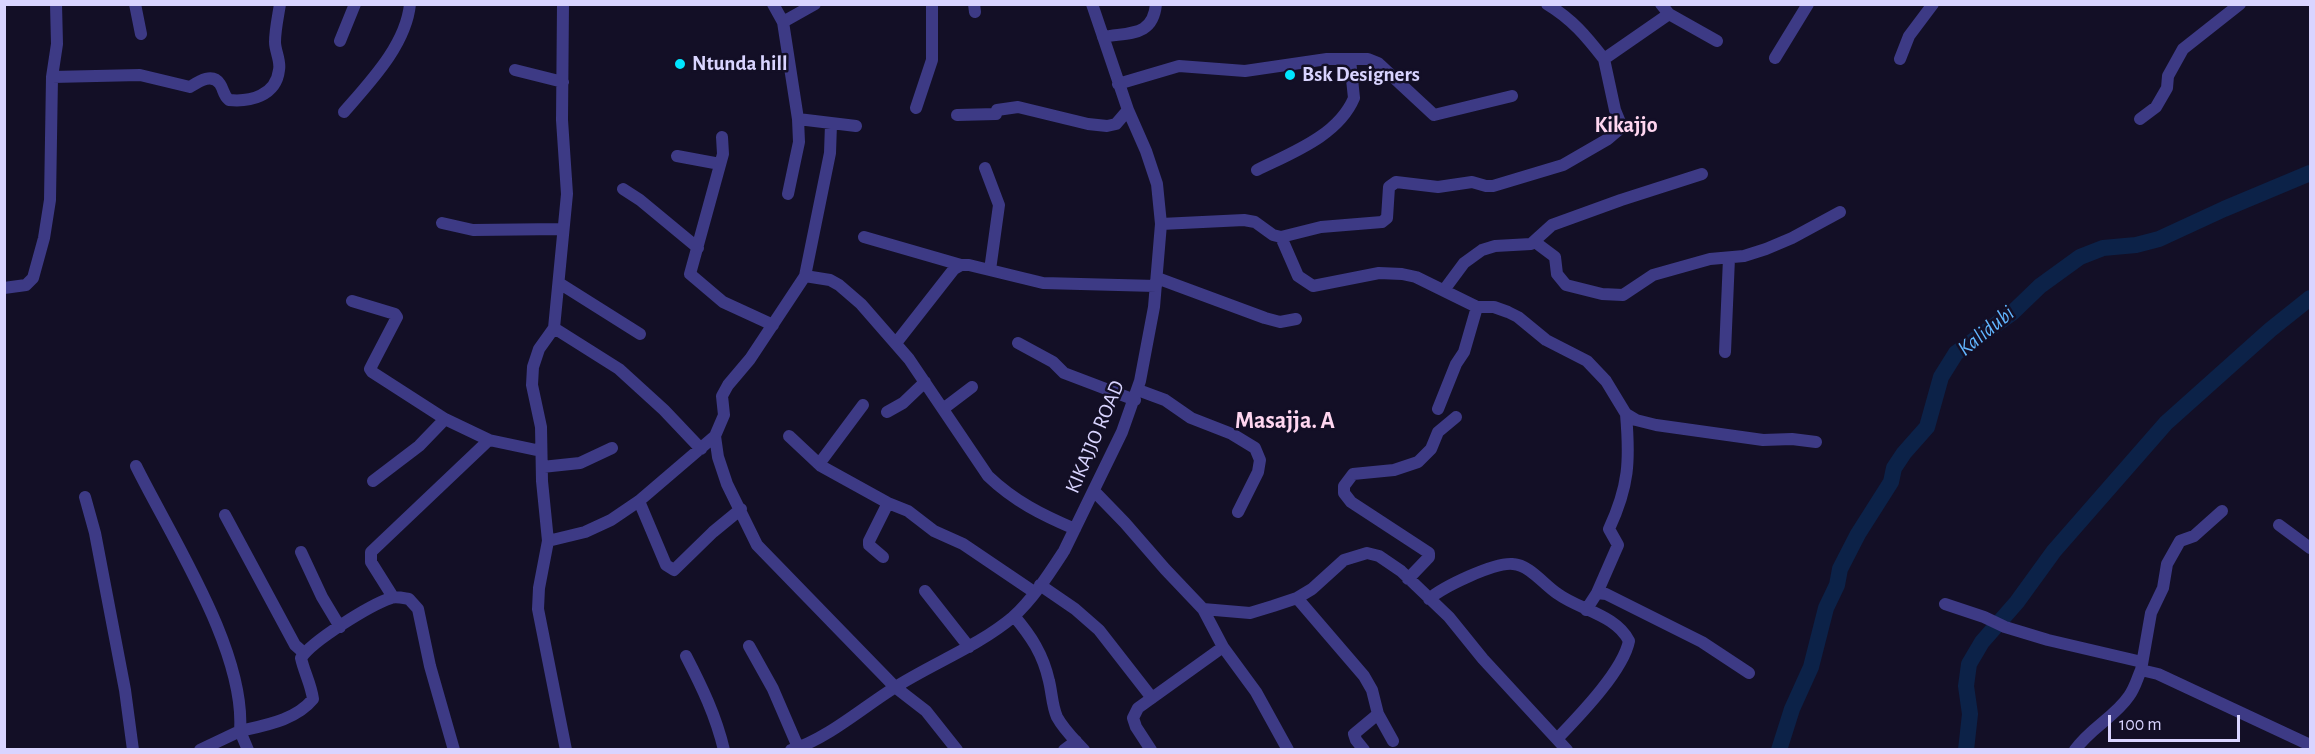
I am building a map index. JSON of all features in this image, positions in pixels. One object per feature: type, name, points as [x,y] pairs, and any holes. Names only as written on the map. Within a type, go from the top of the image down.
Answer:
[{"type":"street","points":[[4,288],[26,285],[33,278],[44,238],[50,200],[52,77],[57,44],[56,4]]},
{"type":"street","points":[[135,4],[141,34]]},
{"type":"street","points":[[52,77],[140,75],[190,87],[205,78],[215,79],[221,84],[223,95],[229,100],[252,100],[265,94],[273,85],[279,69],[275,42],[280,4]]},
{"type":"street","points":[[340,41],[355,4]]},
{"type":"street","points":[[344,112],[383,68],[409,18],[410,4]]},
{"type":"street","points":[[563,4],[562,120],[567,194],[554,328],[539,349],[533,367],[532,386],[541,427],[548,541],[537,609],[566,750]]},
{"type":"street","points":[[773,4],[783,22],[798,119],[799,142],[788,194]]},
{"type":"street","points":[[783,22],[815,4]]},
{"type":"street","points":[[916,108],[932,60],[932,4]]},
{"type":"street","name":"KIKAJJO ROAD","points":[[795,748],[817,738],[895,687],[969,647],[1014,616],[1064,551],[1122,432],[1136,395],[1156,282],[1161,225],[1157,184],[1118,84],[1092,4]]},
{"type":"street","points":[[1102,37],[1144,30],[1155,18],[1156,4]]},
{"type":"street","points":[[1161,225],[1244,220],[1255,222],[1273,236],[1281,237],[1321,227],[1385,221],[1388,192],[1392,183],[1438,187],[1472,182],[1493,186],[1576,159],[1608,139],[1622,127],[1604,59],[1578,26],[1565,14],[1547,4]]},
{"type":"street","points":[[1775,58],[1808,4]]},
{"type":"street","points":[[1900,59],[1909,36],[1933,4]]},
{"type":"street","points":[[2140,119],[2156,106],[2166,88],[2168,76],[2183,50],[2240,4]]},
{"type":"street","points":[[1604,59],[1665,9],[1716,41]]},
{"type":"street","points":[[1118,84],[1179,66],[1245,71],[1327,59],[1368,59],[1375,61],[1434,115],[1512,96]]},
{"type":"street","points":[[1257,170],[1311,144],[1340,119],[1354,98],[1350,60]]},
{"type":"street","points":[[515,70],[563,82]]},
{"type":"street","points":[[957,115],[996,114],[997,110],[1018,107],[1088,124],[1107,126],[1116,124],[1128,110]]},
{"type":"street","points":[[798,119],[856,126]]},
{"type":"street","points":[[548,541],[585,532],[611,520],[639,501],[715,436],[724,416],[722,396],[805,276],[830,153],[831,124]]},
{"type":"street","points":[[722,137],[723,154],[690,274],[723,302],[773,325]]},
{"type":"street","points":[[677,156],[720,164]]},
{"type":"street","points":[[985,168],[999,205],[990,270]]},
{"type":"street","points":[[1444,290],[1464,262],[1482,250],[1495,246],[1535,242],[1552,225],[1702,174]]},
{"type":"street","points":[[623,189],[640,200],[698,248]]},
{"type":"street","points":[[1535,242],[1556,257],[1557,274],[1566,285],[1602,294],[1623,295],[1653,275],[1710,259],[1744,256],[1766,249],[1840,212]]},
{"type":"street","points":[[442,223],[473,230],[562,229]]},
{"type":"street","points":[[864,237],[961,265],[1044,284],[1156,282],[1280,322],[1296,319]]},
{"type":"street","points":[[1281,237],[1298,276],[1306,284],[1313,286],[1390,272],[1416,277],[1478,307],[1494,307],[1518,317],[1546,340],[1587,361],[1606,381],[1626,414],[1630,454],[1625,488],[1609,529],[1618,545],[1597,593],[1586,610]]},
{"type":"street","points":[[1725,352],[1729,258]]},
{"type":"street","points":[[896,343],[954,269],[961,265]]},
{"type":"street","points":[[805,276],[830,280],[861,304],[896,343],[925,382],[988,476],[1003,490],[1037,513],[1075,530]]},
{"type":"street","points":[[559,283],[640,334]]},
{"type":"street","points":[[352,301],[394,314],[397,317],[370,369],[372,372],[445,419],[489,440],[542,451]]},
{"type":"street","points":[[1438,409],[1456,364],[1464,352],[1478,307]]},
{"type":"street","points":[[554,328],[619,369],[664,410],[701,449]]},
{"type":"street","points":[[1018,343],[1053,362],[1064,373],[1136,395],[1165,400],[1191,418],[1232,434],[1255,448],[1260,460],[1258,472],[1238,512]]},
{"type":"street","points":[[887,412],[903,403],[925,382]]},
{"type":"street","points":[[943,409],[972,387]]},
{"type":"street","points":[[819,464],[863,405]]},
{"type":"street","points":[[1626,414],[1636,420],[1656,425],[1763,440],[1816,442]]},
{"type":"street","points":[[1408,579],[1429,557],[1429,553],[1351,502],[1344,493],[1344,486],[1353,474],[1394,470],[1418,462],[1431,449],[1438,432],[1456,417]]},
{"type":"street","points":[[373,482],[418,446],[445,419]]},
{"type":"street","points":[[715,436],[718,457],[727,484],[757,545],[895,687],[926,711],[957,750]]},
{"type":"street","points":[[789,436],[819,464],[888,503],[908,511],[934,531],[963,544],[1075,609],[1099,630],[1152,698]]},
{"type":"street","points":[[393,597],[371,562],[371,552],[489,440]]},
{"type":"street","points":[[542,467],[580,463],[612,448]]},
{"type":"street","points":[[136,466],[206,601],[237,688],[240,731],[248,750]]},
{"type":"street","points":[[1094,491],[1203,609],[1223,647],[1256,692],[1288,750]]},
{"type":"street","points":[[84,497],[95,532],[125,690],[133,750]]},
{"type":"street","points":[[639,501],[666,565],[674,570],[712,532],[741,509]]},
{"type":"street","points":[[883,557],[869,545],[869,541],[888,503]]},
{"type":"street","points":[[2075,750],[2092,730],[2126,700],[2134,687],[2141,666],[2151,613],[2163,588],[2167,564],[2180,541],[2194,536],[2222,511]]},
{"type":"street","points":[[225,515],[295,645],[304,654]]},
{"type":"street","points":[[2279,525],[2310,548]]},
{"type":"street","points":[[301,552],[322,597],[340,627]]},
{"type":"street","points":[[1203,609],[1250,613],[1296,598],[1312,589],[1344,560],[1367,553],[1378,556],[1408,579],[1449,617],[1497,675],[1567,750]]},
{"type":"street","points":[[1429,599],[1459,581],[1509,563],[1518,564],[1558,595],[1621,629],[1629,641],[1628,648],[1611,676],[1558,738]]},
{"type":"street","points":[[925,591],[969,647]]},
{"type":"street","points":[[1597,593],[1606,594],[1702,642],[1749,674]]},
{"type":"street","points":[[200,750],[240,731],[273,723],[298,713],[306,707],[313,699],[311,684],[304,671],[301,658],[304,654],[340,627],[393,597],[409,599],[418,609],[430,666],[454,750]]},
{"type":"street","points":[[1296,598],[1357,665],[1372,690],[1378,714],[1393,741]]},
{"type":"street","points":[[1945,604],[1984,617],[2005,627],[2141,666],[2310,745]]},
{"type":"street","points":[[1014,616],[1037,646],[1049,680],[1056,715],[1063,727],[1080,746],[1064,750]]},
{"type":"street","points":[[749,646],[773,689],[795,748]]},
{"type":"street","points":[[1151,750],[1132,718],[1138,708],[1223,647]]},
{"type":"street","points":[[686,656],[708,699],[724,750]]},
{"type":"street","points":[[1364,750],[1354,734],[1378,714]]},
{"type":"waterway","name":"Kalidubi","points":[[1779,750],[1792,709],[1811,667],[1826,608],[1837,585],[1840,569],[1858,534],[1891,482],[1894,468],[1927,427],[1941,377],[1956,353],[2012,313],[2040,286],[2080,257],[2103,248],[2136,245],[2159,239],[2310,173]]},
{"type":"waterway","name":"Kalidubi","points":[[1966,750],[1970,714],[1966,686],[1969,664],[1982,642],[2017,602],[2054,551],[2166,423],[2270,330],[2310,298]]},
{"type":"place","name":"Ntunda hill","points":[[680,64]]},
{"type":"place","name":"Bsk Designers","points":[[1290,75]]},
{"type":"district","name":"Kikajjo","points":[[1626,125]]},
{"type":"district","name":"Masajja. A","points":[[1285,421]]}]
